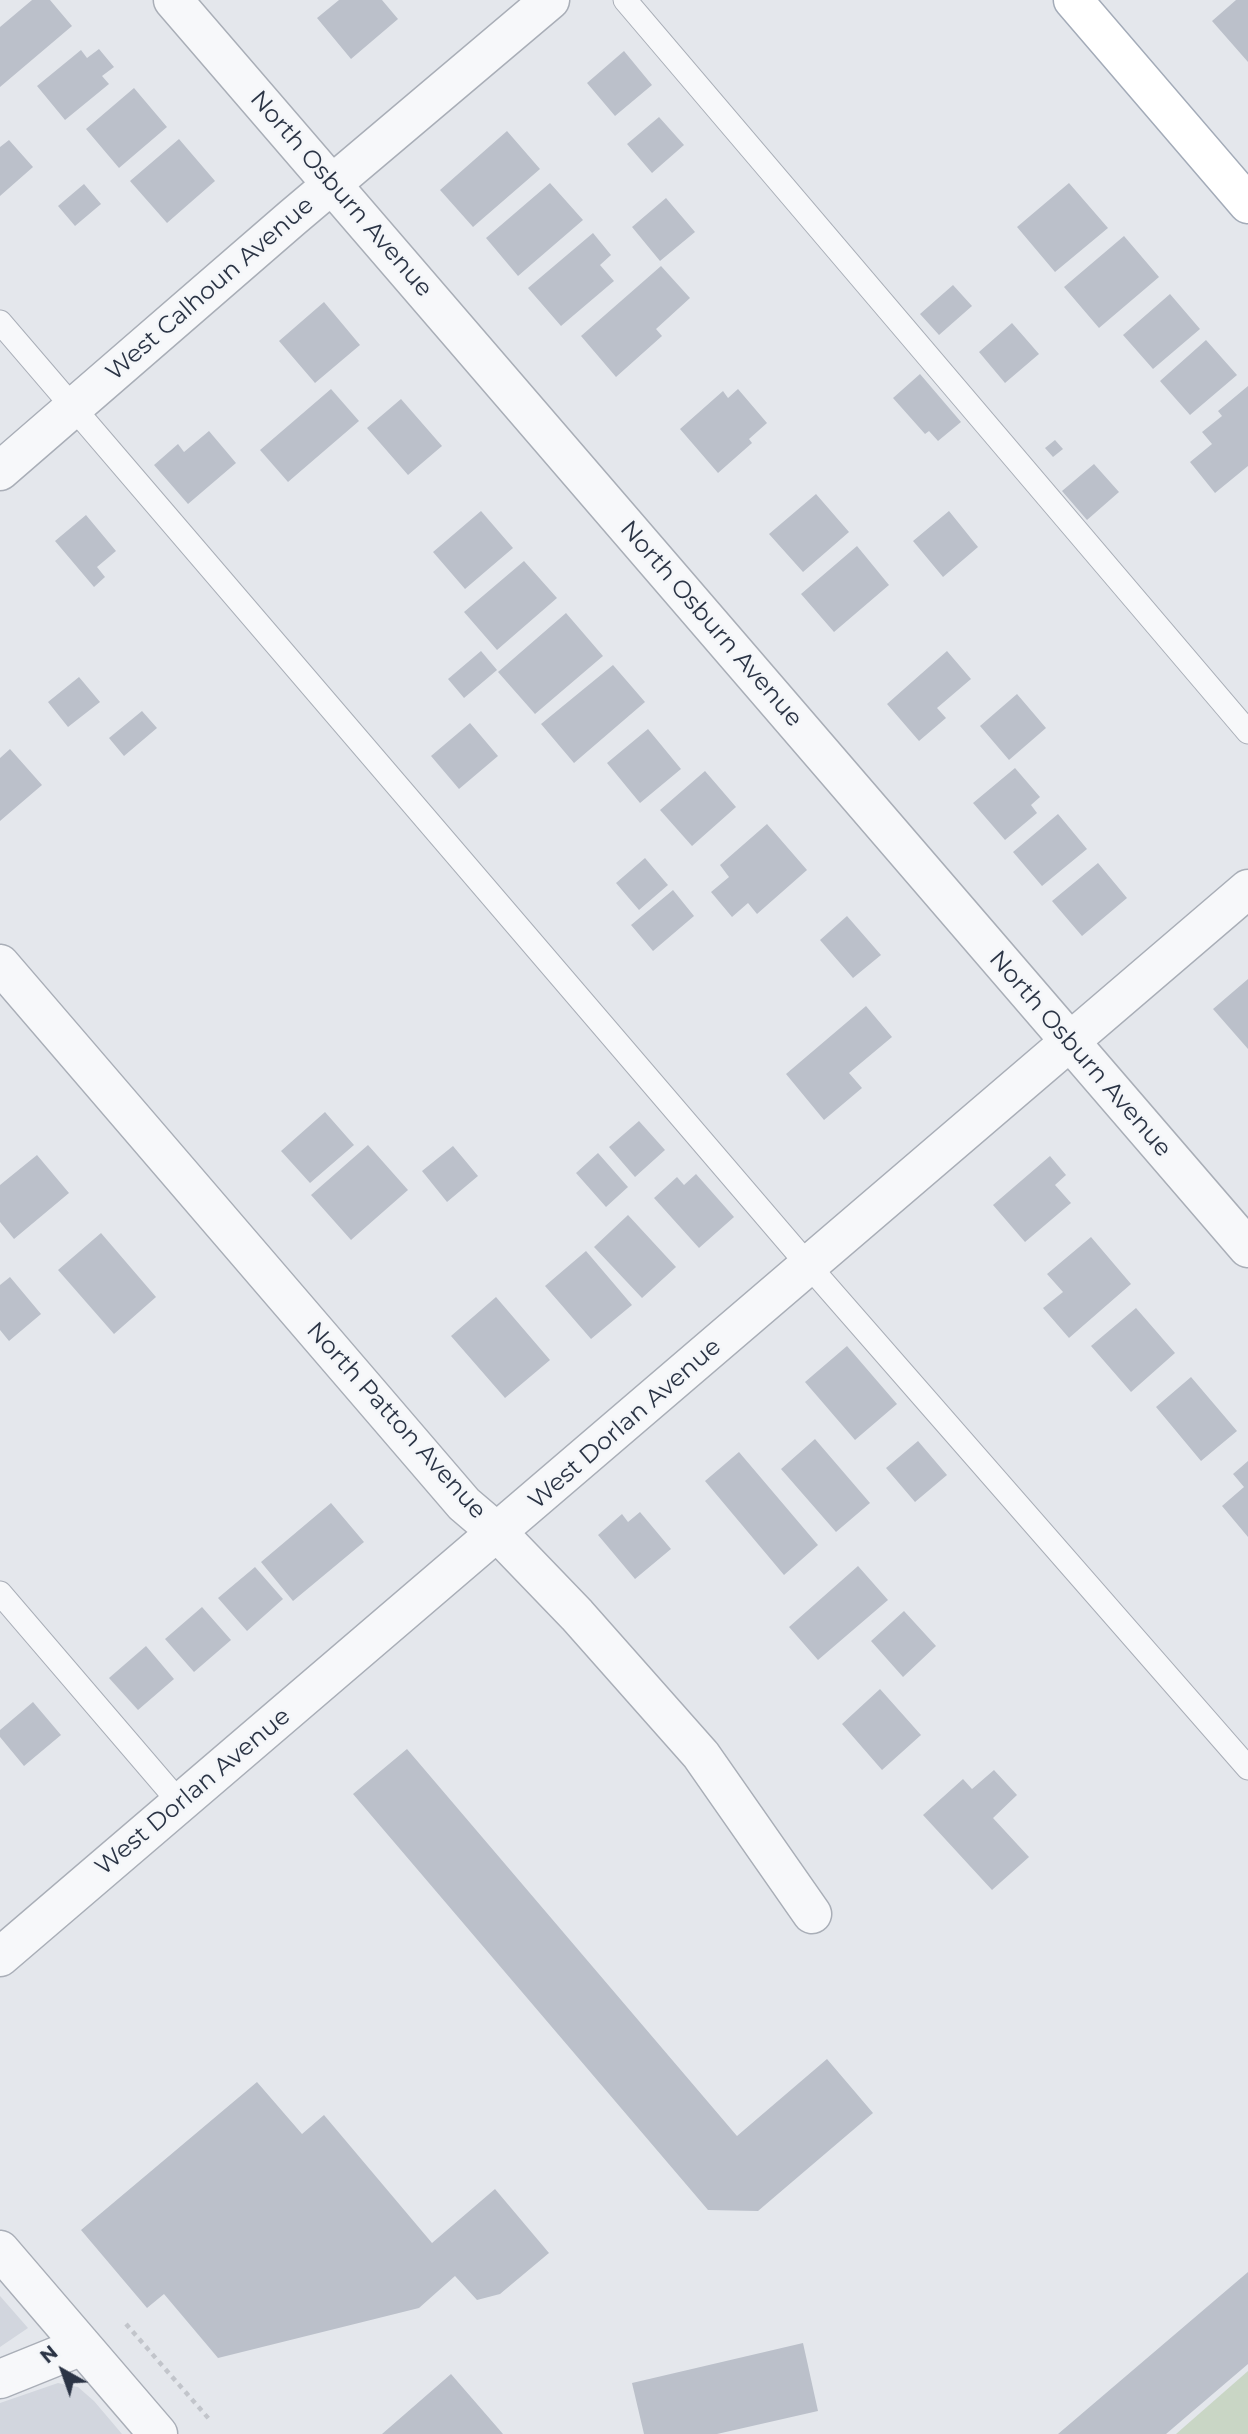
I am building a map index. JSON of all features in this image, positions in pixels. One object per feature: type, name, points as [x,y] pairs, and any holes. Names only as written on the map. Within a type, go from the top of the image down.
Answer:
[{"type":"main road","points":[[1073,0],[1248,204]]},
{"type":"street","name":"North Osburn Avenue","points":[[173,0],[1248,1248]]},
{"type":"street","name":"West Calhoun Avenue","points":[[0,471],[333,183],[550,0]]},
{"type":"street","name":"West Dorlan Avenue","points":[[0,1956],[498,1533],[1248,889]]},
{"type":"street","name":"North Patton Avenue","points":[[0,964],[464,1504],[498,1533],[577,1615],[701,1755],[812,1914]]},
{"type":"street","points":[[0,2250],[158,2434]]},
{"type":"street","points":[[0,2379],[82,2346]]},
{"type":"lane","points":[[625,0],[1248,732]]},
{"type":"lane","points":[[0,322],[809,1266],[1248,1768]]},
{"type":"lane","points":[[0,1593],[180,1803]]},
{"type":"path","points":[[126,2324],[209,2419]]},
{"type":"shaded area","points":[[0,2296],[28,2328],[0,2347]]},
{"type":"shaded area","points":[[58,2383],[78,2387],[94,2401],[122,2434],[0,2434],[0,2403]]},
{"type":"green space","points":[[1248,2371],[1248,2434],[1176,2434]]},
{"type":"building","points":[[32,0],[50,0],[72,26],[0,87],[0,27]]},
{"type":"building","points":[[339,0],[382,0],[398,19],[351,59],[317,18]]},
{"type":"building","points":[[1236,0],[1248,0],[1248,62],[1212,21]]},
{"type":"building","points":[[99,49],[114,67],[102,76],[109,84],[65,120],[37,86],[81,50],[87,58]]},
{"type":"building","points":[[624,51],[652,85],[615,116],[587,83]]},
{"type":"building","points":[[134,88],[167,127],[119,168],[86,129]]},
{"type":"building","points":[[659,117],[684,145],[652,173],[627,144]]},
{"type":"building","points":[[507,131],[540,169],[473,227],[440,190]]},
{"type":"building","points":[[179,139],[215,181],[167,223],[130,181]]},
{"type":"building","points":[[9,140],[33,167],[0,196],[0,147]]},
{"type":"building","points":[[550,183],[583,220],[518,276],[486,238]]},
{"type":"building","points":[[1069,183],[1108,228],[1055,272],[1017,227]]},
{"type":"building","points":[[84,184],[101,204],[75,226],[58,206]]},
{"type":"building","points":[[666,198],[695,232],[660,261],[632,227]]},
{"type":"building","points":[[593,233],[611,255],[600,265],[614,281],[561,326],[528,288]]},
{"type":"building","points":[[1124,236],[1159,277],[1099,328],[1064,287]]},
{"type":"building","points":[[661,266],[690,298],[656,329],[662,336],[616,377],[581,336]]},
{"type":"building","points":[[953,285],[972,306],[939,335],[920,314]]},
{"type":"building","points":[[1170,294],[1200,329],[1153,369],[1123,335]]},
{"type":"building","points":[[324,302],[360,345],[315,383],[279,341]]},
{"type":"building","points":[[1012,323],[1039,354],[1005,383],[979,352]]},
{"type":"building","points":[[1206,340],[1237,375],[1190,415],[1160,381]]},
{"type":"building","points":[[920,374],[961,422],[938,441],[929,431],[925,434],[893,398]]},
{"type":"building","points":[[1248,386],[1248,466],[1215,493],[1190,462],[1212,444],[1202,432],[1222,416],[1218,411]]},
{"type":"building","points":[[331,389],[359,421],[288,482],[260,450]]},
{"type":"building","points":[[738,389],[767,423],[749,439],[752,443],[718,473],[680,429],[723,391],[728,398]]},
{"type":"building","points":[[401,399],[442,446],[408,475],[367,428]]},
{"type":"building","points":[[209,431],[236,463],[188,504],[154,465],[178,444],[184,452]]},
{"type":"building","points":[[1055,440],[1063,449],[1053,457],[1045,448]]},
{"type":"building","points":[[1094,464],[1119,492],[1087,520],[1062,491]]},
{"type":"building","points":[[816,494],[849,532],[803,572],[769,534]]},
{"type":"building","points":[[481,511],[513,548],[465,589],[433,552]]},
{"type":"building","points":[[949,511],[978,547],[943,577],[913,541]]},
{"type":"building","points":[[86,515],[116,551],[97,567],[105,577],[94,587],[55,541]]},
{"type":"building","points":[[857,546],[889,585],[834,632],[801,594]]},
{"type":"building","points":[[524,561],[557,598],[497,650],[464,612]]},
{"type":"building","points":[[566,613],[603,656],[535,714],[498,672]]},
{"type":"building","points":[[481,651],[497,670],[464,698],[448,679]]},
{"type":"building","points":[[947,651],[971,679],[937,708],[946,718],[919,741],[887,704]]},
{"type":"building","points":[[613,665],[645,702],[574,763],[541,724]]},
{"type":"building","points":[[79,677],[100,702],[68,727],[48,702]]},
{"type":"building","points":[[1017,694],[1046,728],[1009,760],[980,726]]},
{"type":"building","points":[[142,711],[157,728],[124,756],[109,738]]},
{"type":"building","points":[[470,723],[498,756],[459,789],[431,756]]},
{"type":"building","points":[[648,729],[681,769],[640,803],[607,763]]},
{"type":"building","points":[[10,749],[42,785],[0,821],[0,758]]},
{"type":"building","points":[[1015,768],[1040,797],[1031,805],[1037,813],[1005,840],[973,803]]},
{"type":"building","points":[[705,771],[736,807],[692,846],[660,810]]},
{"type":"building","points":[[1058,814],[1087,849],[1042,886],[1013,852]]},
{"type":"building","points":[[767,824],[807,870],[757,914],[748,903],[732,917],[711,892],[729,877],[720,865]]},
{"type":"building","points":[[645,858],[668,885],[639,910],[616,883]]},
{"type":"building","points":[[1098,863],[1127,898],[1082,936],[1052,901]]},
{"type":"building","points":[[673,890],[694,916],[653,951],[631,925]]},
{"type":"building","points":[[847,916],[881,955],[853,978],[820,940]]},
{"type":"building","points":[[1248,979],[1248,1049],[1213,1009]]},
{"type":"building","points":[[866,1006],[892,1037],[849,1073],[862,1088],[824,1120],[786,1074]]},
{"type":"building","points":[[325,1112],[354,1145],[310,1183],[281,1151]]},
{"type":"building","points":[[639,1121],[665,1150],[635,1177],[609,1147]]},
{"type":"building","points":[[368,1145],[408,1190],[351,1240],[311,1195]]},
{"type":"building","points":[[453,1146],[478,1176],[447,1202],[422,1171]]},
{"type":"building","points":[[598,1153],[628,1187],[606,1207],[576,1173]]},
{"type":"building","points":[[37,1155],[69,1193],[14,1239],[0,1222],[0,1185]]},
{"type":"building","points":[[1050,1156],[1066,1175],[1055,1185],[1071,1203],[1025,1242],[993,1205]]},
{"type":"building","points":[[696,1174],[734,1217],[699,1248],[654,1198],[677,1177],[684,1185]]},
{"type":"building","points":[[628,1215],[676,1267],[642,1298],[594,1247]]},
{"type":"building","points":[[101,1233],[156,1297],[114,1334],[58,1270]]},
{"type":"building","points":[[1091,1237],[1131,1284],[1069,1338],[1043,1308],[1063,1292],[1047,1274]]},
{"type":"building","points":[[586,1251],[632,1305],[591,1339],[545,1286]]},
{"type":"building","points":[[10,1277],[41,1314],[9,1341],[0,1330],[0,1285]]},
{"type":"building","points":[[496,1297],[550,1360],[505,1398],[451,1336]]},
{"type":"building","points":[[1136,1308],[1175,1353],[1131,1392],[1091,1346]]},
{"type":"building","points":[[847,1346],[897,1404],[855,1440],[805,1382]]},
{"type":"building","points":[[1191,1377],[1237,1431],[1201,1461],[1156,1407]]},
{"type":"building","points":[[815,1439],[870,1503],[836,1532],[781,1469]]},
{"type":"building","points":[[918,1441],[947,1475],[915,1502],[886,1468]]},
{"type":"building","points":[[739,1452],[818,1545],[784,1575],[705,1481]]},
{"type":"building","points":[[1248,1461],[1248,1537],[1222,1506],[1244,1487],[1233,1474]]},
{"type":"building","points":[[331,1503],[364,1542],[293,1601],[261,1562]]},
{"type":"building","points":[[640,1512],[671,1549],[635,1579],[598,1535],[622,1514],[628,1522]]},
{"type":"building","points":[[858,1566],[888,1600],[818,1660],[789,1627]]},
{"type":"building","points":[[255,1567],[283,1599],[247,1631],[218,1598]]},
{"type":"building","points":[[202,1607],[231,1640],[194,1672],[165,1639]]},
{"type":"building","points":[[904,1611],[936,1646],[903,1677],[871,1641]]},
{"type":"building","points":[[146,1646],[174,1679],[138,1710],[109,1678]]},
{"type":"building","points":[[880,1689],[921,1735],[882,1770],[842,1724]]},
{"type":"building","points":[[33,1702],[61,1735],[24,1766],[0,1737],[0,1730]]},
{"type":"building","points":[[407,1749],[737,2136],[827,2059],[873,2113],[758,2211],[708,2210],[353,1794]]},
{"type":"building","points":[[994,1770],[1017,1795],[993,1818],[1029,1857],[992,1890],[923,1815],[963,1779],[972,1789]]},
{"type":"building","points":[[257,2082],[302,2134],[324,2115],[432,2243],[495,2189],[549,2253],[500,2294],[477,2300],[455,2276],[419,2308],[218,2358],[164,2294],[147,2308],[81,2230]]},
{"type":"building","points":[[1248,2272],[1248,2364],[1166,2434],[1058,2434]]},
{"type":"building","points":[[803,2343],[818,2411],[717,2434],[644,2434],[632,2383]]},
{"type":"building","points":[[451,2374],[503,2434],[382,2434]]}]
